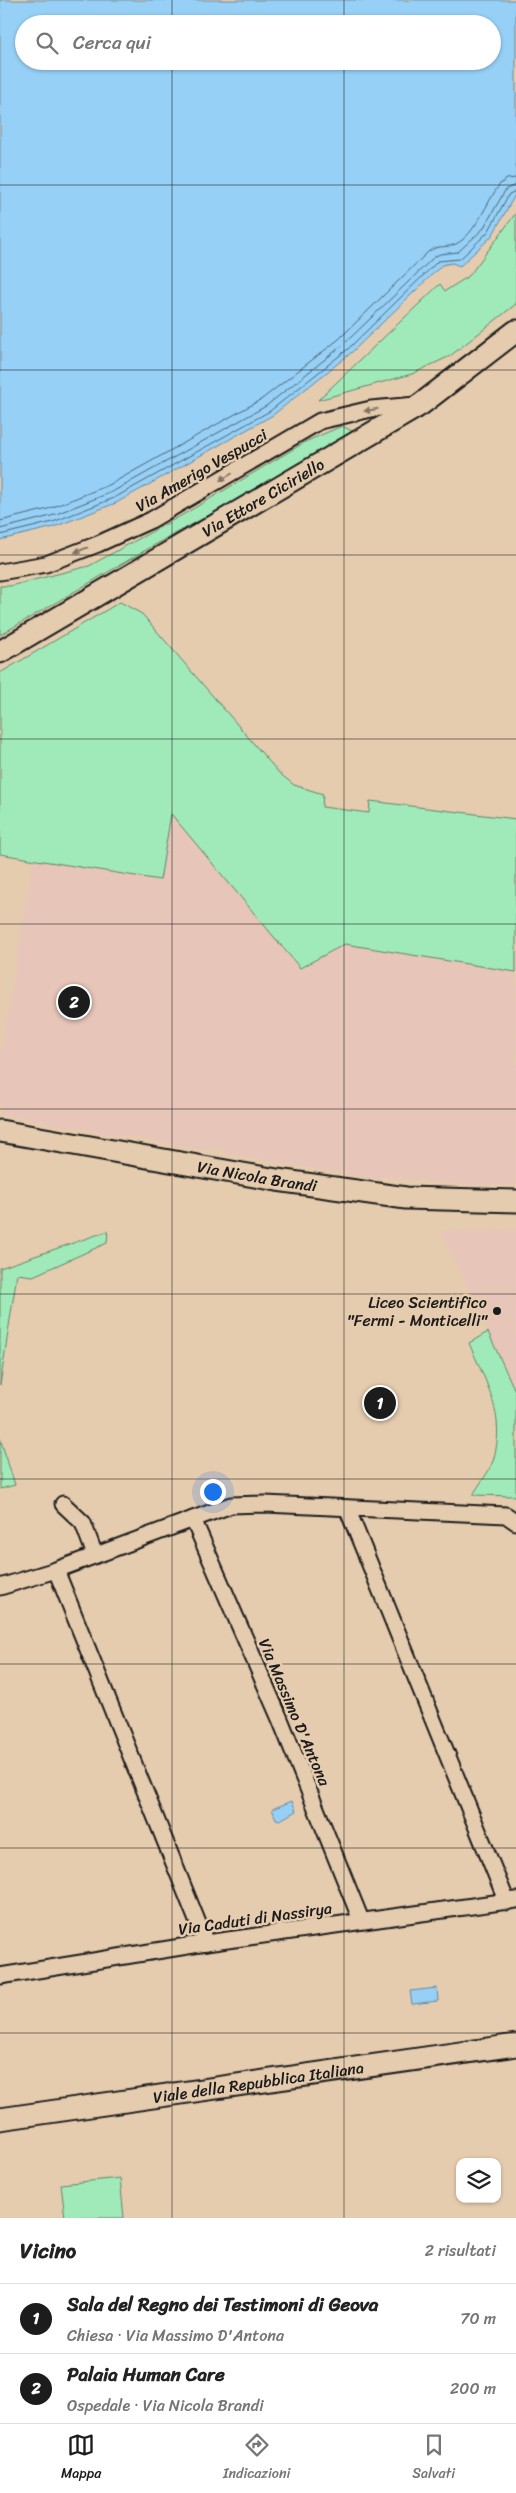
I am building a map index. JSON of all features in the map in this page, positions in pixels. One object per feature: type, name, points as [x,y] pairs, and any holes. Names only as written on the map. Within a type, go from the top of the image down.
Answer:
[{"type":"street","name":"Via Ettore Ciciriello","points":[[0,652],[420,405],[516,331]]},
{"type":"street","name":"Via Amerigo Vespucci","points":[[0,572],[46,564],[98,544],[151,520],[320,420],[371,409],[420,405]]},
{"type":"street","name":"Via Nicola Brandi","points":[[0,1131],[277,1180],[388,1195],[449,1200],[516,1201]]},
{"type":"street","points":[[63,1504],[83,1523],[95,1555]]},
{"type":"street","points":[[0,1587],[56,1570],[231,1505],[265,1504],[346,1508],[511,1519]]},
{"type":"street","points":[[346,1508],[512,1901]]},
{"type":"street","name":"Via Massimo D'Antona","points":[[193,1519],[280,1718],[362,1920]]},
{"type":"street","points":[[56,1570],[206,1943]]},
{"type":"street","name":"Via Caduti di Nassirya","points":[[1,1973],[362,1920],[512,1901]]},
{"type":"street","name":"Viale della Repubblica Italiana","points":[[0,2119],[516,2045]]},
{"type":"shaded area","points":[[171,813],[300,968],[345,944],[516,972],[516,1185],[462,1185],[380,1176],[379,1180],[227,1154],[222,1149],[210,1147],[203,1150],[0,1115],[0,1057],[33,860],[159,880]]},
{"type":"shaded area","name":"Liceo Scientifico \"Fermi - Monticelli\"","points":[[516,1229],[516,1392],[441,1231]]},
{"type":"green space","points":[[516,213],[516,304],[450,356],[412,374],[318,400],[440,284],[445,291],[469,276]]},
{"type":"green space","points":[[342,426],[352,431],[346,440],[151,547],[0,635],[0,586],[10,586],[89,566],[186,513],[307,441]]},
{"type":"green space","points":[[120,602],[142,614],[279,773],[294,785],[323,794],[322,807],[369,813],[370,801],[516,819],[516,972],[345,944],[300,968],[171,814],[160,880],[0,854],[0,673]]},
{"type":"green space","points":[[108,1231],[107,1243],[33,1276],[17,1274],[0,1385],[0,1268]]},
{"type":"green space","points":[[488,1332],[516,1393],[516,1496],[473,1495],[493,1461],[497,1445],[498,1429],[493,1400],[469,1343]]},
{"type":"green space","points":[[0,1438],[15,1485],[0,1489]]},
{"type":"green space","points":[[120,2178],[124,2218],[65,2218],[61,2184]]},
{"type":"water","points":[[0,0],[516,0],[516,193],[492,236],[460,266],[452,263],[442,265],[351,353],[273,415],[116,503],[54,527],[0,540]]},
{"type":"water","points":[[292,1801],[296,1811],[280,1820],[276,1819],[272,1809]]},
{"type":"water","points":[[437,1988],[438,2001],[412,2004],[410,1991]]},
{"type":"place","name":"Palaia Human Care","points":[[74,1002]]},
{"type":"place","name":"Liceo Scientifico \"Fermi - Monticelli\"","points":[[497,1311]]},
{"type":"place","name":"Sala del Regno dei Testimoni di Geova","points":[[380,1403]]}]
